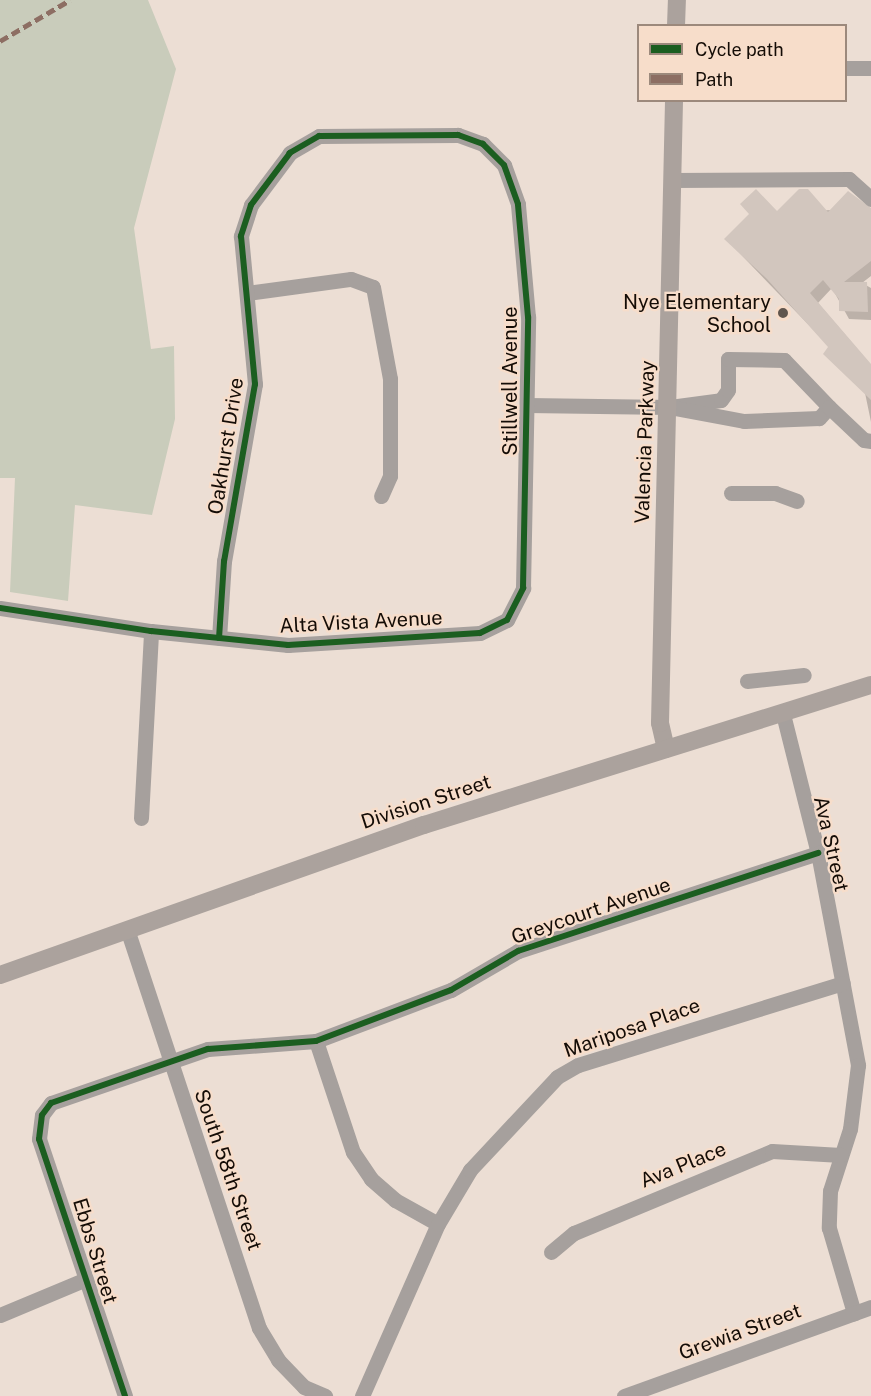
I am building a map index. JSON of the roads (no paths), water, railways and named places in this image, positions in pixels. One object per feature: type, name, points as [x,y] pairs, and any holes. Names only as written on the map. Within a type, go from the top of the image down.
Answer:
[{"type":"main road","points":[[676,24],[677,0]]},
{"type":"main road","name":"Valencia Parkway","points":[[666,749],[660,723],[670,407],[674,102]]},
{"type":"main road","name":"Division Street","points":[[0,975],[128,932],[419,827],[871,685]]},
{"type":"street","points":[[847,68],[871,68]]},
{"type":"street","name":"Oakhurst Drive","points":[[219,638],[224,561],[255,384],[241,236],[251,205],[302,144],[345,134],[458,135],[486,147]]},
{"type":"street","name":"Stillwell Avenue","points":[[486,147],[504,165],[518,204],[528,317],[524,588],[507,620]]},
{"type":"street","points":[[672,180],[849,178],[871,199]]},
{"type":"street","points":[[247,293],[351,279],[372,287],[390,379],[390,476],[381,496]]},
{"type":"street","points":[[528,405],[670,407],[721,400],[728,390],[728,359],[784,360],[864,440],[871,441]]},
{"type":"street","points":[[670,407],[744,421],[819,418],[829,407]]},
{"type":"street","points":[[731,493],[775,493],[797,501]]},
{"type":"street","name":"Alta Vista Avenue","points":[[0,608],[150,631],[306,644],[480,633],[507,620]]},
{"type":"street","points":[[141,818],[150,631]]},
{"type":"street","points":[[747,681],[804,675]]},
{"type":"street","name":"Ava Street","points":[[783,714],[818,853],[858,1065],[856,1099],[830,1191],[829,1228],[854,1313]]},
{"type":"street","name":"Greycourt Avenue","points":[[42,1116],[67,1094],[208,1049],[316,1041],[452,990],[518,951],[818,853]]},
{"type":"street","name":"South 58th Street","points":[[128,932],[259,1328],[278,1360],[304,1387],[325,1396]]},
{"type":"street","name":"Mariposa Place","points":[[362,1396],[438,1224],[470,1170],[557,1077],[586,1062],[843,983]]},
{"type":"street","points":[[316,1041],[359,1161],[395,1200],[438,1224]]},
{"type":"street","name":"Ebbs Street","points":[[42,1116],[39,1139],[125,1396]]},
{"type":"street","name":"Ava Place","points":[[551,1252],[574,1233],[772,1151],[841,1155]]},
{"type":"street","points":[[0,1315],[20,1304],[86,1278]]},
{"type":"street","name":"Grewia Street","points":[[624,1396],[871,1307]]},
{"type":"place","name":"Nye Elementary School","points":[[783,313]]}]
